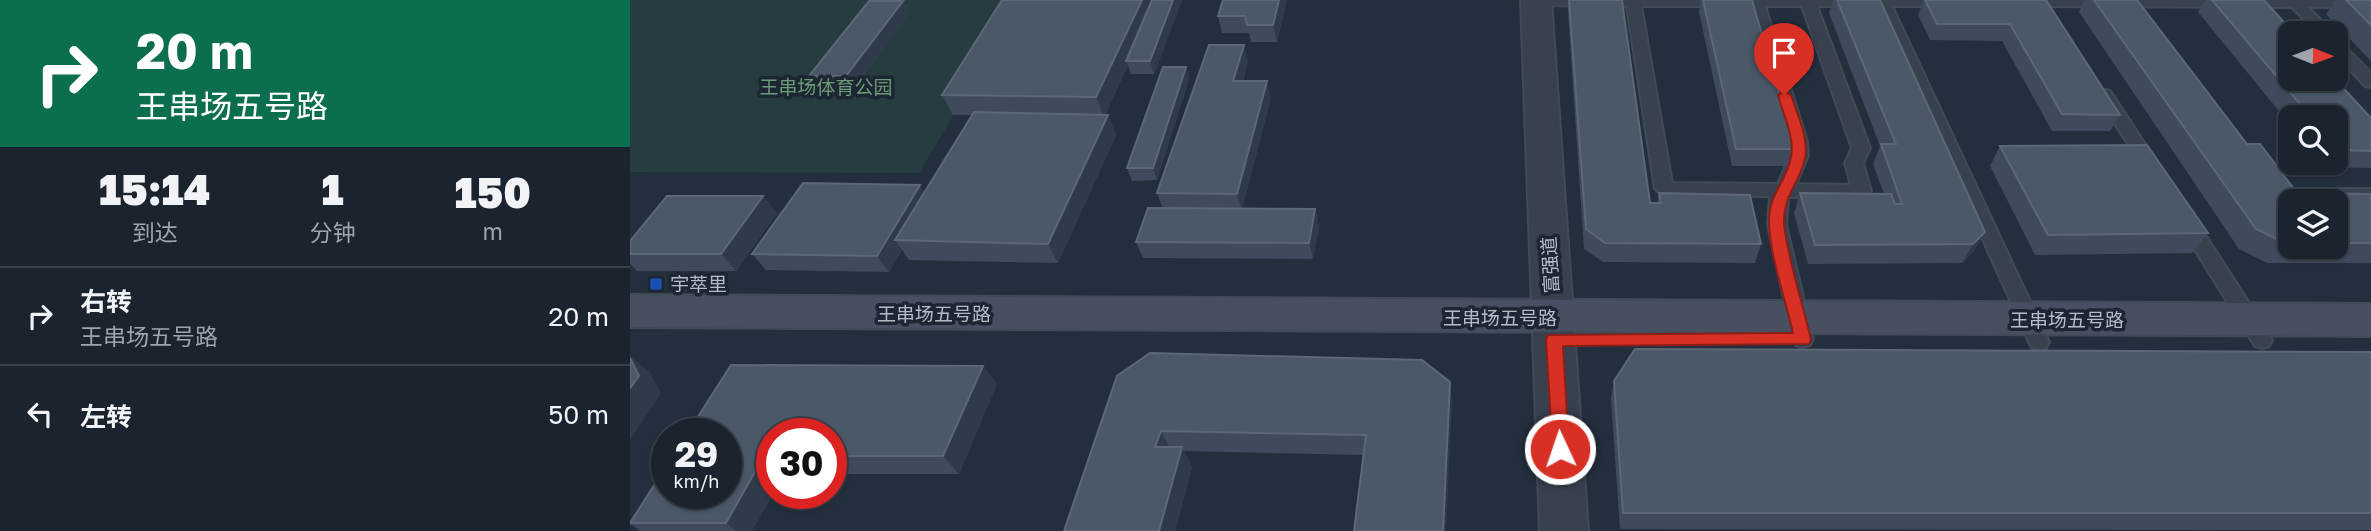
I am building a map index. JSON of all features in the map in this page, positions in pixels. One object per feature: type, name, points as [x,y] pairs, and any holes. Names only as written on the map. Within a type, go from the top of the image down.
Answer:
[{"type":"street","name":"富强道","points":[[1536,0],[1564,531]]},
{"type":"street","name":"王串场五号路","points":[[630,312],[1554,329]]},
{"type":"street","name":"王串场五号路","points":[[630,337],[1554,329],[2255,330],[2371,320]]},
{"type":"street","name":"王串场五号路","points":[[2255,330],[2371,341]]},
{"type":"lane","points":[[1536,0],[1970,2]]},
{"type":"lane","points":[[1633,1],[1664,189],[1862,191],[1854,163],[1861,148],[1808,2]]},
{"type":"lane","points":[[1756,1],[1798,142],[1799,156],[1792,176],[1779,197],[1777,225],[1800,328]]},
{"type":"lane","points":[[1882,2],[2034,331]]},
{"type":"lane","points":[[2008,2],[2371,3]]},
{"type":"lane","points":[[2045,2],[2060,26]]},
{"type":"lane","points":[[2291,2],[2312,21]]},
{"type":"lane","points":[[2138,3],[2154,24]]},
{"type":"lane","points":[[2253,3],[2272,24]]},
{"type":"lane","points":[[2348,58],[2371,82]]},
{"type":"lane","points":[[2098,85],[2158,179]]},
{"type":"lane","points":[[2268,173],[2284,195],[2371,195]]},
{"type":"lane","points":[[2174,202],[2255,330]]},
{"type":"green space","name":"王串场体育公园","points":[[630,0],[1023,0],[919,173],[630,172]]},
{"type":"building","points":[[1002,0],[1142,0],[1096,97],[942,95]]},
{"type":"building","points":[[1152,0],[1173,0],[1150,61],[1126,61]]},
{"type":"building","points":[[1223,0],[1279,0],[1273,25],[1247,25],[1245,16],[1218,16]]},
{"type":"building","points":[[1569,0],[1622,0],[1650,203],[1661,203],[1659,193],[1750,195],[1761,244],[1605,243],[1586,229]]},
{"type":"building","points":[[1703,0],[1752,0],[1795,149],[1736,149]]},
{"type":"building","points":[[1837,0],[1880,0],[1985,232],[1973,244],[1815,245],[1800,193],[1891,194],[1895,204],[1902,204],[1881,144],[1896,144]]},
{"type":"building","points":[[1925,0],[2046,0],[2120,115],[2062,114],[2010,24],[1937,24]]},
{"type":"building","points":[[2094,0],[2137,0],[2247,144],[2260,144],[2278,168],[2278,175],[2283,175],[2294,189],[2278,189],[2278,240],[2256,229]]},
{"type":"building","points":[[2212,0],[2264,0],[2283,21],[2278,21],[2278,78]]},
{"type":"building","points":[[2346,0],[2371,0],[2371,25]]},
{"type":"building","points":[[869,1],[903,1],[846,76],[809,76]]},
{"type":"building","points":[[1209,45],[1244,45],[1233,81],[1267,81],[1237,194],[1157,193]]},
{"type":"building","points":[[1163,67],[1186,67],[1153,168],[1127,168]]},
{"type":"building","points":[[2289,91],[2346,91],[2371,118],[2371,151],[2348,150],[2348,105],[2301,105]]},
{"type":"building","points":[[974,112],[1108,115],[1048,244],[895,240]]},
{"type":"building","points":[[2147,145],[2208,233],[2048,235],[2000,146]]},
{"type":"building","points":[[803,183],[920,185],[877,256],[752,254]]},
{"type":"building","points":[[2348,194],[2371,194],[2371,243],[2348,243]]},
{"type":"building","points":[[667,196],[763,196],[721,254],[630,254],[630,241]]},
{"type":"building","points":[[1148,208],[1315,209],[1309,243],[1136,242]]},
{"type":"building","points":[[1635,349],[2371,352],[2371,513],[1623,513],[1614,381]]},
{"type":"building","points":[[1150,353],[1422,360],[1450,382],[1443,531],[1354,531],[1366,435],[1161,431],[1155,447],[1182,447],[1159,531],[1064,531],[1117,376]]},
{"type":"building","points":[[630,358],[639,376],[630,388]]},
{"type":"building","points":[[731,365],[983,366],[943,456],[847,456],[847,418],[756,418],[756,470],[742,495],[742,418],[697,418]]},
{"type":"building","points":[[651,490],[651,509],[734,509],[726,523],[630,523]]},
{"type":"place","name":"宇萃里","points":[[656,284]]},
{"type":"route","points":[[1560,449],[1554,340],[1803,340],[1777,225],[1779,197],[1792,176],[1799,156],[1798,142],[1784,95]]}]
